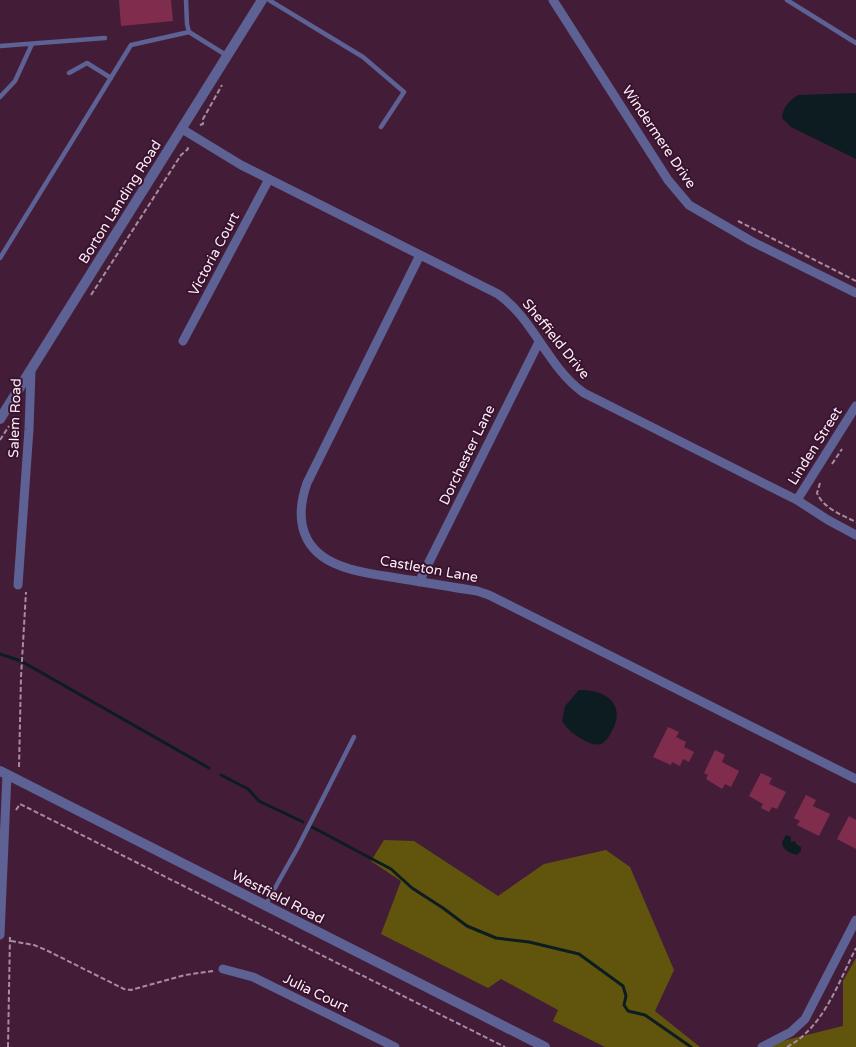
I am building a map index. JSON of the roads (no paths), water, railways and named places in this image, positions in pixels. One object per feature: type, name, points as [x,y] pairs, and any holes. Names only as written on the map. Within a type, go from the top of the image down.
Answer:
[{"type":"street","name":"Borton Landing Road","points":[[0,419],[262,0]]},
{"type":"street","name":"Windermere Drive","points":[[554,0],[668,180],[689,205],[751,241],[856,294]]},
{"type":"street","name":"Sheffield Drive","points":[[182,129],[241,165],[488,289],[515,309],[572,384],[584,394],[797,500],[856,535]]},
{"type":"street","name":"Victoria Court","points":[[183,341],[269,178]]},
{"type":"street","name":"Castleton Lane","points":[[420,255],[307,483],[300,512],[303,529],[310,543],[320,554],[333,563],[346,568],[476,591],[489,595],[856,779]]},
{"type":"street","name":"Dorchester Lane","points":[[419,582],[539,342]]},
{"type":"street","name":"Salem Road","points":[[22,585],[30,371]]},
{"type":"street","name":"Linden Street","points":[[797,500],[856,406]]},
{"type":"street","name":"Westfield Road","points":[[4,772],[545,1047]]},
{"type":"street","points":[[0,935],[4,772]]},
{"type":"street","points":[[762,1047],[791,1032],[805,1019],[856,920]]},
{"type":"street","name":"Julia Court","points":[[223,969],[253,977],[395,1047]]},
{"type":"lane","points":[[186,0],[189,32],[227,56]]},
{"type":"lane","points":[[269,0],[363,57],[404,92],[381,127]]},
{"type":"lane","points":[[787,0],[856,43]]},
{"type":"lane","points":[[0,258],[131,45],[189,32]]},
{"type":"lane","points":[[0,46],[105,38]]},
{"type":"lane","points":[[0,96],[15,81],[32,44]]},
{"type":"lane","points":[[69,73],[86,63],[111,78]]},
{"type":"lane","points":[[266,906],[354,737]]},
{"type":"waterway","points":[[0,654],[21,661],[209,768]]},
{"type":"waterway","points":[[221,775],[248,789],[259,801],[303,822]]},
{"type":"waterway","points":[[312,827],[391,869],[412,888],[467,926],[496,938],[529,942],[579,954],[623,986],[626,996],[624,1005],[628,1011],[645,1015],[691,1047]]}]
